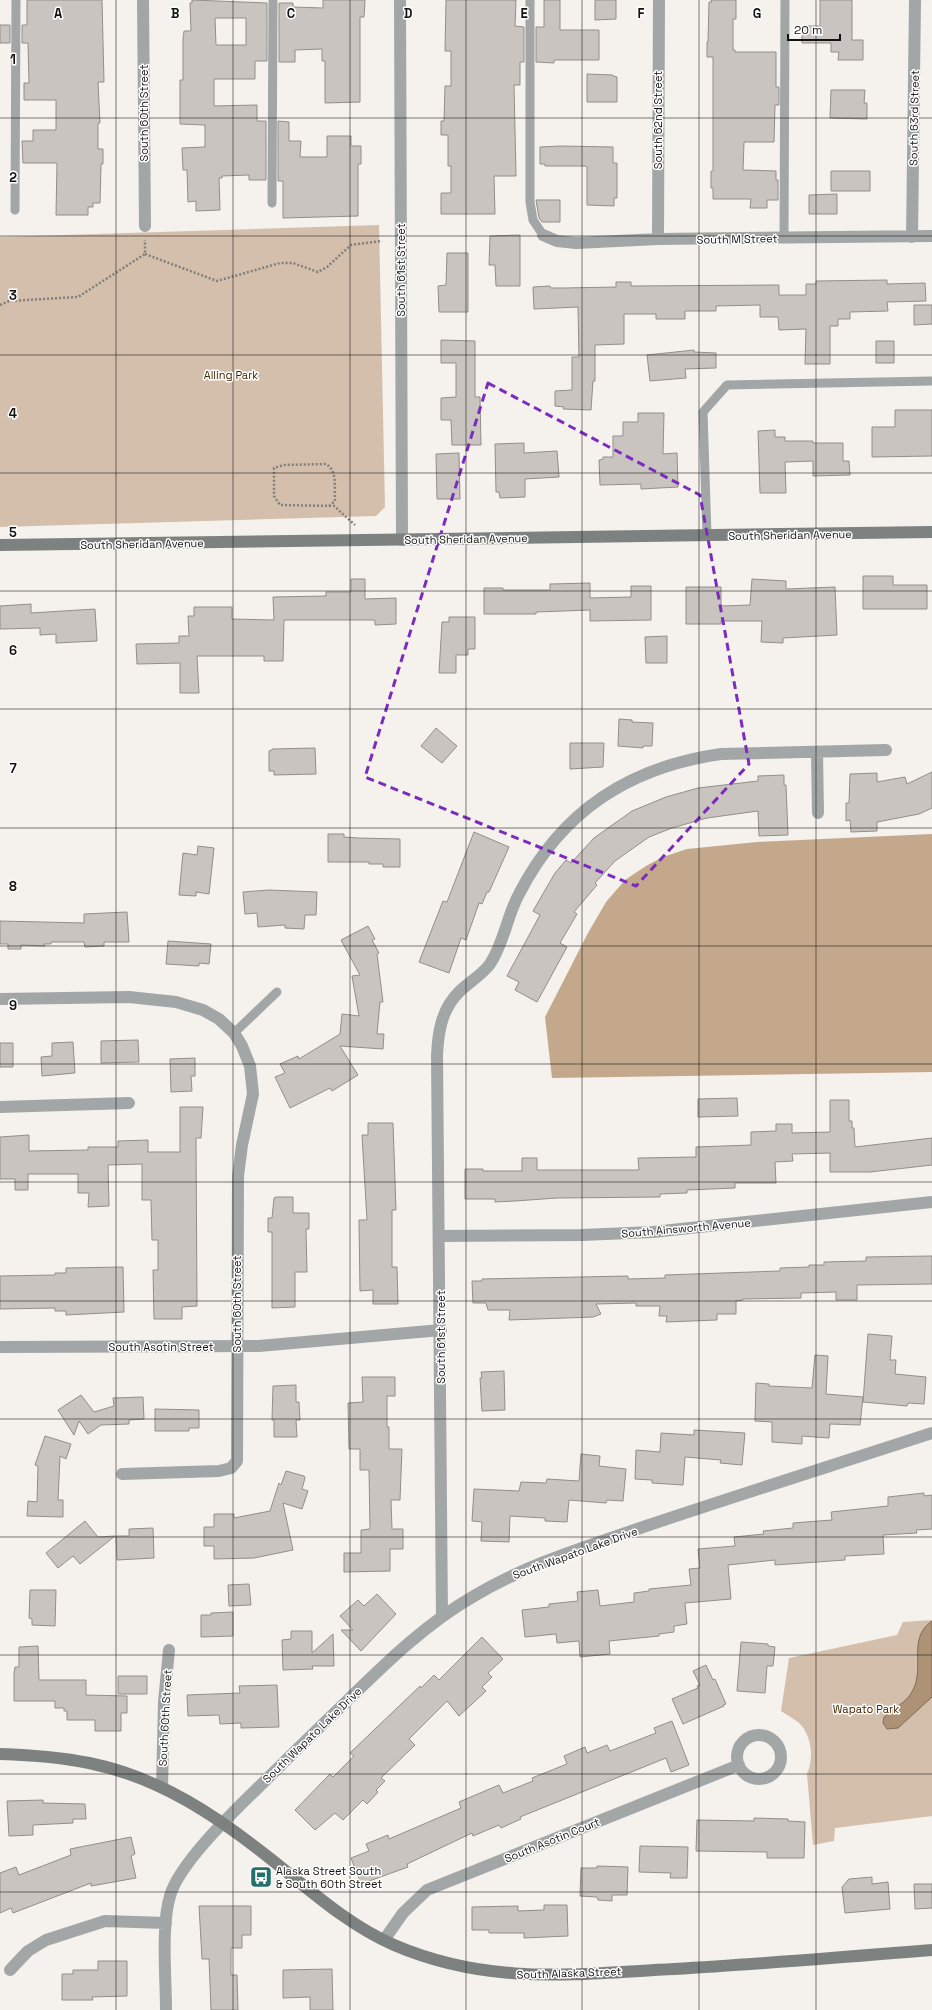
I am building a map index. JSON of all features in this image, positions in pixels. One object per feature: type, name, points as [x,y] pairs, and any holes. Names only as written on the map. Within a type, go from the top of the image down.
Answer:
[{"type":"street","name":"South 60th Street","points":[[143,0],[145,226]]},
{"type":"street","name":"South 61st Street","points":[[400,0],[402,540]]},
{"type":"street","name":"South 62nd Street","points":[[658,239],[659,0]]},
{"type":"street","name":"South 63rd Street","points":[[912,236],[915,0]]},
{"type":"street","name":"South M Street","points":[[543,235],[566,243],[658,239],[932,236]]},
{"type":"street","name":"South Sheridan Avenue","points":[[0,545],[932,532]]},
{"type":"street","name":"South 61st Street","points":[[442,1617],[438,1032],[442,1018],[450,1003],[458,993],[481,974],[490,963],[499,946],[517,896],[528,875],[543,854],[564,829],[586,809],[624,783],[646,772],[696,757],[722,754],[886,750]]},
{"type":"street","points":[[817,752],[818,813]]},
{"type":"street","points":[[0,999],[129,997],[164,1000],[186,1005],[210,1014],[234,1033]]},
{"type":"street","name":"South 60th Street","points":[[122,1474],[225,1470],[233,1467],[238,1454],[238,1176],[242,1145],[253,1094],[248,1060],[234,1033]]},
{"type":"street","points":[[0,1107],[129,1103]]},
{"type":"street","name":"South Ainsworth Avenue","points":[[440,1236],[582,1235],[653,1232],[932,1202]]},
{"type":"street","name":"South Asotin Street","points":[[0,1347],[237,1346],[304,1343],[441,1330]]},
{"type":"street","name":"South Wapato Lake Drive","points":[[224,1824],[290,1756],[404,1647],[442,1617],[503,1580],[538,1564],[667,1519],[932,1433]]},
{"type":"street","name":"South 60th Street","points":[[162,1787],[164,1702],[169,1650]]},
{"type":"street","name":"South Alaska Street","points":[[0,1754],[48,1757],[90,1763],[125,1772],[162,1787],[192,1803],[224,1824],[351,1921],[384,1940],[428,1958],[467,1968],[493,1973],[530,1975],[775,1963],[932,1950]]},
{"type":"street","name":"South Asotin Court","points":[[384,1940],[403,1913],[427,1890],[739,1765]]},
{"type":"street","points":[[166,2010],[166,1923],[169,1898],[178,1878],[224,1824]]},
{"type":"street","points":[[10,1970],[28,1951],[46,1940],[105,1921],[166,1923]]},
{"type":"lane","points":[[15,210],[16,0]]},
{"type":"lane","points":[[272,203],[273,0]]},
{"type":"lane","points":[[530,0],[530,202],[533,220],[543,235]]},
{"type":"lane","points":[[784,238],[785,0]]},
{"type":"lane","points":[[707,536],[703,412],[726,385],[932,380]]},
{"type":"lane","points":[[234,1033],[277,992]]},
{"type":"path","points":[[145,226],[145,254]]},
{"type":"path","points":[[145,254],[217,281],[280,263],[293,263],[318,272],[327,267],[352,244],[382,241]]},
{"type":"path","points":[[0,305],[9,301],[78,298],[145,254]]},
{"type":"path","points":[[329,506],[335,500],[334,474],[330,467],[326,464],[284,465],[274,468],[274,496],[276,502],[280,505],[329,506],[334,506],[355,526]]},
{"type":"highlighted area","points":[[488,383],[700,495],[749,764],[636,886],[365,777]]},
{"type":"green space","name":"Alling Park","points":[[379,225],[385,507],[376,516],[0,527],[0,237]]},
{"type":"green space","name":"Wapato Park","points":[[932,1620],[932,1816],[835,1828],[834,1841],[813,1845],[807,1774],[811,1761],[809,1740],[807,1734],[799,1723],[781,1711],[789,1658],[897,1635],[903,1622]]},
{"type":"shaded area","points":[[932,834],[932,1072],[552,1078],[545,1017],[588,933],[606,902],[625,880],[646,866],[663,857],[687,849],[757,842]]},
{"type":"shaded area","points":[[932,1621],[932,1697],[898,1728],[887,1729],[883,1723],[884,1717],[904,1702],[913,1690],[918,1672],[918,1644],[920,1636],[924,1628]]},
{"type":"building","points":[[27,0],[102,0],[104,82],[98,82],[100,123],[98,123],[98,149],[103,149],[103,164],[101,164],[100,203],[93,203],[93,207],[88,207],[88,215],[56,215],[57,163],[23,163],[22,141],[33,141],[33,130],[56,130],[56,100],[24,100],[24,83],[29,83],[28,43],[22,43],[22,25],[27,25]]},
{"type":"building","points":[[192,0],[267,3],[267,61],[255,61],[255,79],[214,79],[214,106],[257,105],[257,121],[266,121],[266,180],[249,180],[249,175],[222,176],[222,178],[219,178],[220,210],[196,211],[196,201],[188,202],[187,170],[183,170],[182,148],[205,147],[205,125],[180,124],[180,80],[183,80],[183,39],[184,31],[191,31],[190,3],[192,3]],"holes":[[[215,18],[246,18],[246,45],[216,45]]]},
{"type":"building","points":[[323,0],[365,0],[364,17],[360,17],[360,102],[325,103],[325,61],[322,61],[322,49],[295,50],[295,62],[279,62],[279,3],[293,3],[293,7],[323,8]]},
{"type":"building","points":[[446,0],[516,0],[515,26],[524,27],[524,62],[520,62],[520,85],[514,85],[516,176],[494,176],[495,214],[441,214],[441,193],[451,193],[451,166],[448,166],[448,135],[441,135],[441,121],[444,121],[445,86],[451,86],[451,51],[445,51]]},
{"type":"building","points":[[544,0],[560,0],[560,30],[599,30],[599,60],[554,60],[554,63],[536,62],[536,27],[544,27]]},
{"type":"building","points":[[595,0],[616,0],[616,19],[595,20]]},
{"type":"building","points":[[711,0],[736,0],[736,19],[733,19],[733,50],[735,50],[735,52],[776,52],[776,87],[779,87],[779,105],[775,105],[774,142],[744,142],[743,170],[776,171],[776,180],[778,180],[778,200],[767,200],[767,208],[750,208],[751,199],[713,199],[713,188],[711,188],[711,171],[713,171],[713,57],[707,57],[709,2],[712,2]]},
{"type":"building","points":[[820,0],[852,0],[852,40],[863,40],[863,60],[838,60],[839,52],[831,52],[831,43],[802,43],[802,28],[806,28],[806,26],[820,26]]},
{"type":"building","points":[[0,25],[10,25],[10,43],[0,43]]},
{"type":"building","points":[[587,74],[613,75],[617,77],[617,102],[587,102]]},
{"type":"building","points":[[831,90],[865,90],[864,103],[867,103],[867,119],[830,118]]},
{"type":"building","points":[[278,121],[289,122],[289,141],[301,141],[300,157],[327,157],[327,136],[351,136],[351,146],[361,146],[361,164],[358,164],[358,216],[283,218],[283,181],[278,181]]},
{"type":"building","points":[[540,147],[613,147],[613,163],[617,163],[617,198],[614,198],[614,206],[587,205],[587,167],[545,166],[545,164],[540,164]]},
{"type":"building","points":[[831,171],[870,171],[870,191],[831,191]]},
{"type":"building","points":[[837,194],[837,214],[809,214],[809,195]]},
{"type":"building","points":[[536,200],[560,200],[560,222],[542,222],[539,218]]},
{"type":"building","points":[[520,235],[520,286],[496,286],[495,265],[489,265],[490,236]]},
{"type":"building","points":[[447,253],[468,253],[468,312],[439,312],[438,286],[446,285]]},
{"type":"building","points":[[887,280],[887,284],[925,283],[926,301],[887,302],[888,311],[850,312],[850,319],[838,319],[838,326],[830,326],[830,364],[805,364],[806,329],[779,330],[778,317],[760,317],[760,305],[716,306],[716,311],[685,311],[685,319],[656,319],[656,314],[624,314],[624,344],[595,345],[595,381],[593,381],[591,410],[563,409],[564,407],[555,406],[555,391],[572,390],[572,357],[579,357],[578,307],[534,309],[533,287],[616,287],[616,282],[631,282],[631,286],[779,285],[779,295],[806,295],[806,284],[816,284],[816,281]]},
{"type":"building","points":[[914,305],[932,305],[932,324],[914,325]]},
{"type":"building","points":[[441,340],[475,341],[475,397],[480,397],[481,445],[452,445],[451,420],[441,420],[441,398],[456,397],[456,363],[441,363]]},
{"type":"building","points":[[876,341],[894,341],[894,363],[876,363]]},
{"type":"building","points":[[694,350],[694,352],[716,353],[716,368],[685,369],[686,378],[650,381],[647,355]]},
{"type":"building","points":[[895,410],[932,410],[932,456],[872,457],[872,427],[895,427]]},
{"type":"building","points":[[638,413],[664,413],[663,454],[677,453],[678,487],[641,489],[641,484],[600,485],[599,460],[603,459],[603,457],[613,457],[613,436],[623,436],[623,422],[638,422]]},
{"type":"building","points":[[775,430],[775,437],[785,437],[785,441],[843,443],[843,461],[849,461],[850,475],[813,476],[813,461],[785,462],[786,493],[760,493],[758,431]]},
{"type":"building","points":[[524,443],[524,453],[557,451],[559,477],[525,479],[525,497],[500,498],[499,492],[496,492],[495,444]]},
{"type":"building","points":[[459,453],[460,499],[437,499],[436,454]]},
{"type":"building","points":[[863,576],[893,576],[893,585],[927,585],[927,609],[863,609]]},
{"type":"building","points":[[351,579],[365,579],[365,599],[396,598],[396,624],[375,625],[375,620],[284,620],[283,661],[264,661],[264,656],[197,656],[199,693],[180,693],[180,663],[137,664],[136,644],[179,643],[179,636],[189,636],[188,616],[194,616],[194,607],[232,607],[232,619],[274,620],[273,597],[326,596],[326,592],[351,592]]},
{"type":"building","points":[[752,579],[786,581],[786,589],[835,587],[837,635],[783,638],[783,643],[761,642],[762,621],[721,621],[721,624],[686,624],[686,587],[721,587],[721,606],[750,605]]},
{"type":"building","points":[[590,583],[590,598],[631,597],[631,586],[651,586],[651,620],[590,621],[590,610],[536,612],[536,614],[484,614],[484,588],[503,588],[503,590],[550,590],[550,584]]},
{"type":"building","points":[[31,604],[31,613],[95,609],[97,641],[56,643],[56,634],[40,635],[40,628],[0,629],[0,606]]},
{"type":"building","points":[[449,617],[475,617],[475,649],[468,649],[468,655],[456,655],[456,673],[439,673],[442,622],[449,622]]},
{"type":"building","points":[[667,636],[667,663],[646,663],[645,637]]},
{"type":"building","points":[[619,719],[632,720],[632,722],[653,723],[652,746],[643,746],[643,748],[618,746]]},
{"type":"building","points":[[436,728],[457,746],[442,763],[421,746]]},
{"type":"building","points":[[570,743],[604,743],[603,767],[570,769]]},
{"type":"building","points":[[315,748],[316,774],[274,775],[274,771],[269,771],[269,751],[272,749]]},
{"type":"building","points":[[932,772],[932,808],[919,814],[877,822],[877,831],[851,832],[850,820],[846,821],[846,803],[849,803],[850,774],[877,773],[877,782],[905,777],[907,784]]},
{"type":"building","points":[[784,775],[784,785],[786,785],[788,835],[759,836],[758,811],[707,818],[672,828],[649,837],[615,861],[595,883],[597,885],[574,912],[577,914],[560,943],[567,947],[537,1002],[515,990],[519,982],[507,976],[540,915],[533,911],[555,873],[566,860],[571,863],[594,838],[632,811],[666,797],[698,788],[758,781],[758,776]]},
{"type":"building","points":[[474,832],[509,847],[489,892],[487,892],[482,904],[479,903],[466,940],[461,938],[449,973],[419,962],[443,901],[447,902]]},
{"type":"building","points":[[328,834],[344,834],[344,837],[358,838],[400,839],[400,867],[383,867],[383,864],[369,864],[369,862],[328,862]]},
{"type":"building","points":[[198,846],[214,848],[209,894],[196,892],[196,896],[179,895],[183,853],[197,855]]},
{"type":"building","points":[[269,890],[317,892],[316,915],[305,915],[304,929],[285,928],[285,925],[258,927],[257,913],[245,914],[243,892]]},
{"type":"building","points":[[127,912],[129,942],[104,942],[104,946],[85,947],[84,942],[51,942],[51,944],[44,944],[45,946],[21,945],[21,949],[8,949],[8,944],[0,944],[0,921],[84,923],[84,914]]},
{"type":"building","points":[[368,926],[375,939],[372,940],[379,953],[377,954],[383,1002],[380,1002],[377,1034],[384,1034],[383,1049],[340,1046],[358,1075],[332,1091],[330,1088],[290,1108],[275,1077],[285,1073],[280,1064],[298,1056],[299,1059],[340,1034],[342,1014],[359,1016],[352,976],[360,975],[341,940]]},
{"type":"building","points":[[168,941],[211,944],[209,964],[199,963],[199,966],[166,964]]},
{"type":"building","points":[[138,1040],[139,1062],[101,1063],[101,1041]]},
{"type":"building","points":[[73,1042],[75,1073],[42,1076],[41,1057],[52,1056],[52,1043]]},
{"type":"building","points":[[0,1043],[13,1043],[13,1067],[0,1067]]},
{"type":"building","points":[[195,1058],[195,1076],[191,1076],[192,1091],[171,1092],[170,1059]]},
{"type":"building","points":[[737,1098],[738,1116],[698,1117],[698,1099]]},
{"type":"building","points":[[830,1100],[849,1100],[849,1121],[852,1121],[852,1128],[854,1128],[855,1147],[932,1138],[932,1165],[870,1172],[830,1172],[830,1153],[792,1154],[793,1161],[775,1162],[776,1183],[735,1183],[735,1188],[687,1190],[687,1193],[660,1194],[660,1197],[557,1198],[495,1202],[495,1199],[465,1199],[465,1169],[483,1169],[483,1171],[522,1171],[522,1158],[537,1158],[537,1170],[639,1170],[638,1158],[696,1157],[696,1147],[751,1145],[751,1132],[776,1131],[776,1124],[792,1124],[792,1133],[830,1132]]},
{"type":"building","points":[[180,1107],[203,1107],[201,1138],[196,1138],[197,1306],[182,1307],[182,1319],[154,1319],[153,1270],[158,1270],[158,1240],[152,1240],[151,1200],[142,1200],[142,1164],[108,1165],[109,1206],[88,1207],[89,1193],[78,1193],[78,1174],[28,1174],[28,1190],[15,1190],[15,1179],[0,1179],[0,1137],[29,1135],[29,1151],[88,1150],[88,1147],[118,1147],[118,1141],[148,1140],[148,1152],[180,1152]]},
{"type":"building","points":[[368,1123],[393,1123],[396,1210],[392,1210],[392,1267],[397,1267],[398,1304],[373,1304],[373,1290],[360,1291],[359,1220],[367,1220],[362,1135],[368,1135]]},
{"type":"building","points":[[293,1197],[293,1213],[309,1213],[309,1229],[306,1229],[307,1272],[295,1272],[295,1307],[272,1308],[272,1232],[268,1232],[268,1218],[272,1218],[274,1198]]},
{"type":"building","points":[[932,1256],[932,1284],[857,1285],[857,1300],[836,1300],[836,1292],[801,1293],[801,1298],[743,1299],[736,1301],[736,1314],[717,1314],[717,1320],[666,1322],[667,1316],[659,1316],[660,1306],[636,1306],[636,1303],[596,1304],[601,1314],[593,1317],[509,1320],[510,1310],[488,1310],[486,1303],[473,1303],[472,1281],[482,1281],[482,1279],[628,1276],[628,1279],[665,1278],[665,1275],[780,1271],[780,1268],[824,1265],[824,1262],[866,1261],[866,1257]]},
{"type":"building","points":[[123,1267],[124,1312],[66,1315],[66,1311],[55,1311],[55,1308],[0,1309],[0,1276],[55,1275],[55,1273],[66,1273],[66,1268]]},
{"type":"building","points":[[868,1334],[892,1336],[890,1360],[896,1360],[895,1374],[926,1377],[924,1404],[908,1403],[907,1406],[863,1402]]},
{"type":"building","points":[[815,1355],[828,1356],[826,1394],[863,1397],[860,1425],[830,1424],[829,1438],[802,1436],[802,1444],[772,1442],[772,1422],[755,1421],[756,1383],[769,1384],[769,1386],[812,1388]]},
{"type":"building","points":[[504,1371],[505,1410],[482,1411],[481,1372]]},
{"type":"building","points":[[362,1377],[395,1377],[395,1396],[387,1396],[387,1427],[389,1427],[389,1449],[402,1449],[400,1500],[391,1500],[392,1529],[403,1529],[403,1549],[390,1549],[390,1571],[344,1572],[344,1553],[361,1553],[361,1530],[370,1529],[369,1470],[360,1470],[360,1449],[349,1449],[348,1403],[363,1402]]},
{"type":"building","points":[[296,1385],[296,1402],[299,1402],[300,1420],[296,1420],[297,1437],[274,1437],[274,1420],[272,1420],[273,1386]]},
{"type":"building","points":[[81,1395],[94,1412],[114,1406],[113,1398],[143,1397],[144,1419],[129,1420],[129,1424],[101,1425],[88,1434],[79,1421],[74,1435],[58,1410]]},
{"type":"building","points":[[155,1409],[199,1410],[199,1428],[189,1428],[189,1431],[155,1431]]},
{"type":"building","points":[[694,1430],[745,1433],[742,1465],[720,1463],[721,1460],[685,1457],[683,1485],[652,1483],[652,1480],[635,1479],[636,1450],[660,1452],[661,1433],[694,1435]]},
{"type":"building","points":[[45,1436],[71,1444],[66,1459],[60,1456],[58,1500],[63,1500],[63,1517],[27,1516],[28,1501],[37,1502],[38,1466],[35,1465]]},
{"type":"building","points":[[581,1454],[600,1456],[599,1466],[626,1469],[623,1501],[607,1500],[606,1503],[569,1500],[567,1522],[545,1521],[545,1518],[510,1516],[509,1542],[481,1541],[482,1522],[472,1521],[474,1489],[519,1491],[521,1482],[546,1483],[547,1479],[579,1481]]},
{"type":"building","points":[[286,1471],[304,1476],[305,1478],[302,1489],[308,1491],[302,1509],[283,1503],[293,1550],[254,1558],[214,1559],[214,1546],[204,1546],[204,1527],[214,1527],[214,1514],[234,1514],[234,1518],[270,1511],[279,1483],[281,1485]]},
{"type":"building","points":[[924,1493],[924,1496],[932,1495],[932,1529],[916,1530],[917,1533],[883,1535],[884,1554],[845,1556],[845,1560],[775,1565],[775,1560],[728,1565],[731,1599],[685,1603],[687,1624],[674,1626],[674,1632],[659,1634],[659,1636],[609,1641],[610,1654],[580,1657],[579,1641],[557,1643],[556,1634],[525,1637],[522,1610],[549,1607],[549,1604],[578,1601],[577,1592],[598,1590],[600,1606],[634,1602],[634,1593],[649,1591],[649,1589],[691,1585],[689,1569],[700,1568],[698,1549],[735,1546],[734,1537],[764,1534],[763,1531],[793,1528],[793,1523],[832,1520],[831,1512],[888,1506],[888,1497]]},
{"type":"building","points":[[85,1521],[98,1537],[115,1536],[80,1564],[73,1556],[58,1568],[46,1553]]},
{"type":"building","points":[[153,1528],[154,1558],[117,1560],[116,1536],[129,1536],[129,1529]]},
{"type":"building","points":[[249,1584],[251,1605],[229,1606],[228,1585]]},
{"type":"building","points":[[30,1590],[56,1590],[55,1626],[32,1625],[32,1619],[29,1618]]},
{"type":"building","points":[[377,1594],[396,1614],[361,1651],[341,1630],[353,1630],[340,1616],[358,1600],[364,1606]]},
{"type":"building","points":[[233,1612],[233,1636],[201,1637],[201,1615]]},
{"type":"building","points":[[291,1631],[312,1631],[312,1653],[333,1634],[334,1666],[312,1666],[313,1669],[283,1670],[282,1640],[291,1639]]},
{"type":"building","points":[[482,1637],[503,1659],[488,1673],[492,1677],[482,1687],[486,1691],[459,1716],[447,1701],[409,1739],[415,1745],[381,1778],[385,1781],[376,1790],[378,1792],[367,1804],[363,1800],[343,1820],[335,1813],[315,1830],[295,1810],[330,1774],[333,1777],[354,1756],[350,1753],[420,1686],[421,1688],[434,1675],[439,1680]]},
{"type":"building","points":[[741,1642],[768,1644],[768,1646],[775,1647],[773,1666],[767,1666],[765,1693],[737,1691]]},
{"type":"building","points":[[38,1646],[39,1680],[86,1680],[86,1695],[127,1696],[127,1713],[121,1713],[121,1731],[95,1731],[95,1720],[67,1720],[67,1711],[64,1711],[64,1708],[55,1708],[55,1701],[14,1701],[14,1673],[15,1667],[19,1667],[19,1647]]},
{"type":"building","points":[[706,1665],[713,1680],[715,1679],[726,1704],[683,1724],[672,1699],[698,1688],[697,1686],[700,1685],[693,1671]]},
{"type":"building","points":[[118,1676],[147,1676],[147,1694],[118,1694]]},
{"type":"building","points":[[277,1685],[279,1727],[241,1728],[241,1723],[220,1724],[219,1715],[188,1716],[187,1695],[240,1693],[239,1686]]},
{"type":"building","points":[[672,1721],[689,1765],[671,1772],[666,1758],[520,1817],[521,1819],[501,1828],[499,1825],[473,1836],[472,1833],[407,1864],[408,1867],[361,1884],[351,1858],[369,1851],[366,1844],[388,1835],[389,1839],[461,1808],[459,1802],[499,1785],[503,1793],[533,1781],[532,1778],[567,1764],[564,1756],[585,1747],[587,1753],[607,1745],[610,1751],[656,1733],[654,1728]]},
{"type":"building","points":[[43,1800],[43,1803],[85,1804],[86,1819],[73,1819],[73,1823],[33,1825],[33,1835],[9,1836],[7,1801]]},
{"type":"building","points":[[754,1818],[788,1819],[788,1821],[805,1822],[804,1858],[767,1858],[767,1852],[696,1851],[697,1820],[754,1821]]},
{"type":"building","points":[[131,1837],[135,1854],[131,1856],[136,1878],[91,1886],[91,1883],[13,1913],[11,1908],[0,1913],[0,1873],[16,1867],[19,1875],[71,1855],[70,1849]]},
{"type":"building","points":[[640,1846],[688,1847],[687,1878],[670,1878],[671,1873],[639,1872]]},
{"type":"building","points":[[597,1866],[628,1867],[627,1895],[612,1895],[612,1901],[598,1900],[597,1897],[580,1896],[581,1868],[597,1868]]},
{"type":"building","points":[[872,1877],[872,1884],[888,1882],[890,1909],[845,1913],[842,1887],[849,1879]]},
{"type":"building","points":[[914,1884],[932,1884],[932,1908],[915,1909]]},
{"type":"building","points":[[544,1905],[567,1905],[568,1936],[524,1938],[524,1933],[489,1933],[489,1930],[472,1930],[472,1907],[518,1906],[518,1911],[544,1910]]},
{"type":"building","points":[[199,1906],[251,1906],[251,1935],[242,1935],[242,1948],[231,1948],[231,1975],[237,1975],[238,2010],[211,2010],[209,1959],[202,1959]]},
{"type":"building","points":[[98,1961],[127,1961],[127,1996],[92,1997],[93,2000],[62,2000],[62,1974],[73,1974],[73,1970],[98,1970]]},
{"type":"building","points":[[332,1969],[333,2010],[310,2010],[310,1997],[283,1998],[283,1970]]},
{"type":"place","name":"Alaska Street South & South 60th Street","points":[[261,1877]]}]
